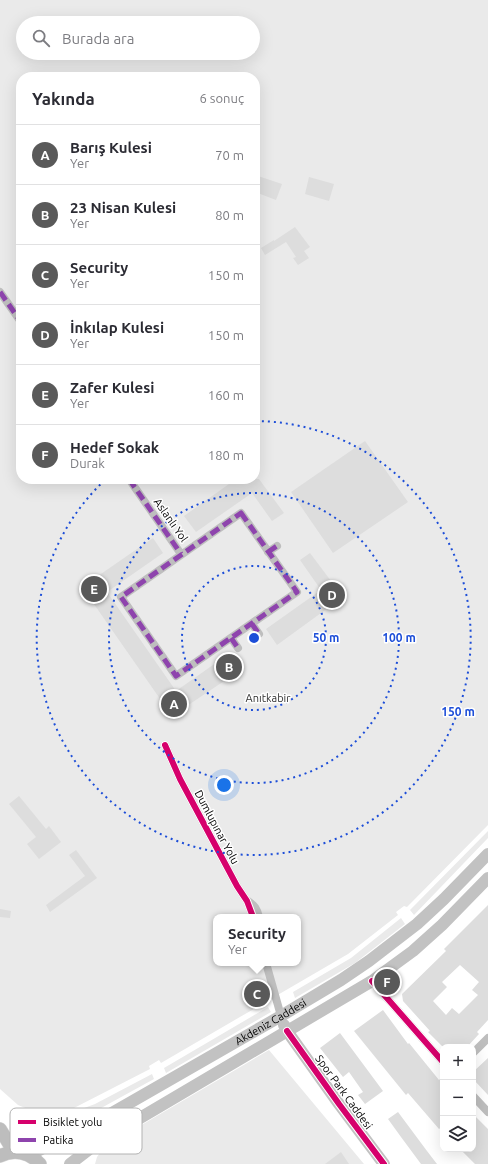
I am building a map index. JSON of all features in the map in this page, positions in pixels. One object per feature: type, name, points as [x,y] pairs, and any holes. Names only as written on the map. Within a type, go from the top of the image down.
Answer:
[{"type":"main road","name":"Akdeniz Caddesi","points":[[121,1108],[341,980],[417,924],[488,854]]},
{"type":"main road","name":"Akdeniz Caddesi","points":[[142,1117],[372,981],[413,951],[442,925],[488,878]]},
{"type":"main road","name":"Spor Park Caddesi","points":[[281,1016],[288,1031],[339,1104],[384,1164]]},
{"type":"main road","points":[[0,1129],[10,1145]]},
{"type":"main road","points":[[0,1156],[10,1152]]},
{"type":"main road","name":"Akdeniz Caddesi","points":[[70,1164],[83,1154]]},
{"type":"main road","points":[[29,1155],[36,1159],[40,1164]]},
{"type":"street","points":[[0,292],[16,315]]},
{"type":"street","name":"Aslanlı Yol","points":[[133,484],[181,554]]},
{"type":"street","points":[[241,512],[268,552],[297,592],[176,676],[121,598],[241,512]]},
{"type":"street","points":[[268,552],[277,546]]},
{"type":"street","points":[[252,624],[259,634]]},
{"type":"street","points":[[231,638],[238,648]]},
{"type":"street","name":"Dumlupınar Yolu","points":[[165,745],[180,779],[237,886],[247,901],[252,914]]},
{"type":"street","name":"Dumlupınar Yolu","points":[[247,901],[254,905],[258,914]]},
{"type":"street","points":[[267,966],[281,1016]]},
{"type":"street","points":[[272,966],[279,994],[281,1016]]},
{"type":"street","points":[[372,981],[440,1059]]},
{"type":"street","points":[[476,1050],[488,1038]]},
{"type":"street","points":[[476,1099],[488,1112]]},
{"type":"green space","name":"Anıtkabir","points":[[0,0],[488,0],[488,825],[407,907],[404,906],[396,912],[398,915],[348,954],[161,1063],[159,1060],[149,1066],[150,1069],[74,1108],[25,1108],[18,1105],[0,1089]]},
{"type":"green space","points":[[488,831],[488,838],[414,915],[410,910]]},
{"type":"green space","points":[[401,918],[405,924],[355,963],[295,998],[293,992],[351,958]]},
{"type":"green space","points":[[268,1007],[271,1012],[166,1073],[164,1068]]},
{"type":"green space","points":[[269,1050],[364,1164],[95,1164],[99,1154],[142,1154],[142,1125]]},
{"type":"green space","points":[[152,1074],[154,1079],[101,1108],[84,1108],[95,1104]]},
{"type":"building","points":[[260,177],[282,184],[276,200],[260,194]]},
{"type":"building","points":[[309,177],[334,184],[329,201],[305,194]]},
{"type":"building","points":[[295,227],[310,247],[304,251],[309,258],[298,265],[293,258],[296,257],[286,242],[265,255],[261,248]]},
{"type":"building","points":[[365,441],[408,502],[333,553],[291,492]]},
{"type":"building","points":[[260,480],[284,513],[272,521],[252,493],[196,532],[184,516],[229,484],[260,484]]},
{"type":"building","points":[[153,538],[163,553],[107,592],[176,691],[230,653],[242,669],[172,716],[82,587]]},
{"type":"building","points":[[310,553],[343,597],[277,645],[266,629],[321,590],[300,560]]},
{"type":"building","points":[[19,796],[46,829],[49,826],[61,842],[39,859],[27,844],[36,837],[9,804]]},
{"type":"building","points":[[76,850],[97,878],[50,912],[46,905],[85,876],[69,855]]},
{"type":"building","points":[[488,905],[488,1020],[477,1032],[479,1034],[470,1044],[440,1044],[428,1032],[430,1031],[403,1001],[402,994],[446,951],[444,949]],"holes":[[[460,965],[479,982],[472,990],[478,995],[459,1014],[452,1008],[446,1015],[433,1001],[447,987],[442,982]]]},
{"type":"building","points":[[0,909],[11,911],[10,918],[0,917]]},
{"type":"building","points":[[260,988],[263,997],[254,999],[252,991]]},
{"type":"building","points":[[383,1010],[408,1044],[409,1043],[439,1080],[440,1079],[440,1128],[439,1129],[408,1093],[406,1095],[354,1031]]},
{"type":"building","points":[[340,1033],[383,1091],[365,1104],[358,1095],[363,1092],[349,1072],[343,1077],[320,1048]]},
{"type":"building","points":[[488,1058],[488,1095],[476,1082],[476,1069]]},
{"type":"building","points":[[398,1112],[437,1164],[421,1164],[388,1119]]},
{"type":"building","points":[[476,1117],[488,1129],[488,1164],[475,1164],[463,1152],[476,1152]]},
{"type":"building","points":[[341,1152],[349,1164],[325,1164]]},
{"type":"marked path","points":[[0,292],[16,315]]},
{"type":"marked path","points":[[132,484],[181,554]]},
{"type":"marked path","points":[[241,513],[297,592],[176,676],[121,597],[241,513]]},
{"type":"marked path","points":[[268,552],[277,546]]},
{"type":"marked path","points":[[252,624],[259,634]]},
{"type":"marked path","points":[[231,638],[238,648]]},
{"type":"cycle path","points":[[165,745],[180,779],[237,886],[247,901],[252,914]]},
{"type":"cycle path","points":[[372,981],[440,1059]]},
{"type":"cycle path","points":[[287,1031],[384,1164]]},
{"type":"place","name":"Zafer Kulesi","points":[[94,589]]},
{"type":"place","name":"İnkılap Kulesi","points":[[332,595]]},
{"type":"place","name":"23 Nisan Kulesi","points":[[229,667]]},
{"type":"place","name":"Barış Kulesi","points":[[174,704]]},
{"type":"place","name":"Hedef Sokak","points":[[387,982]]},
{"type":"place","name":"Security","points":[[257,994]]}]
